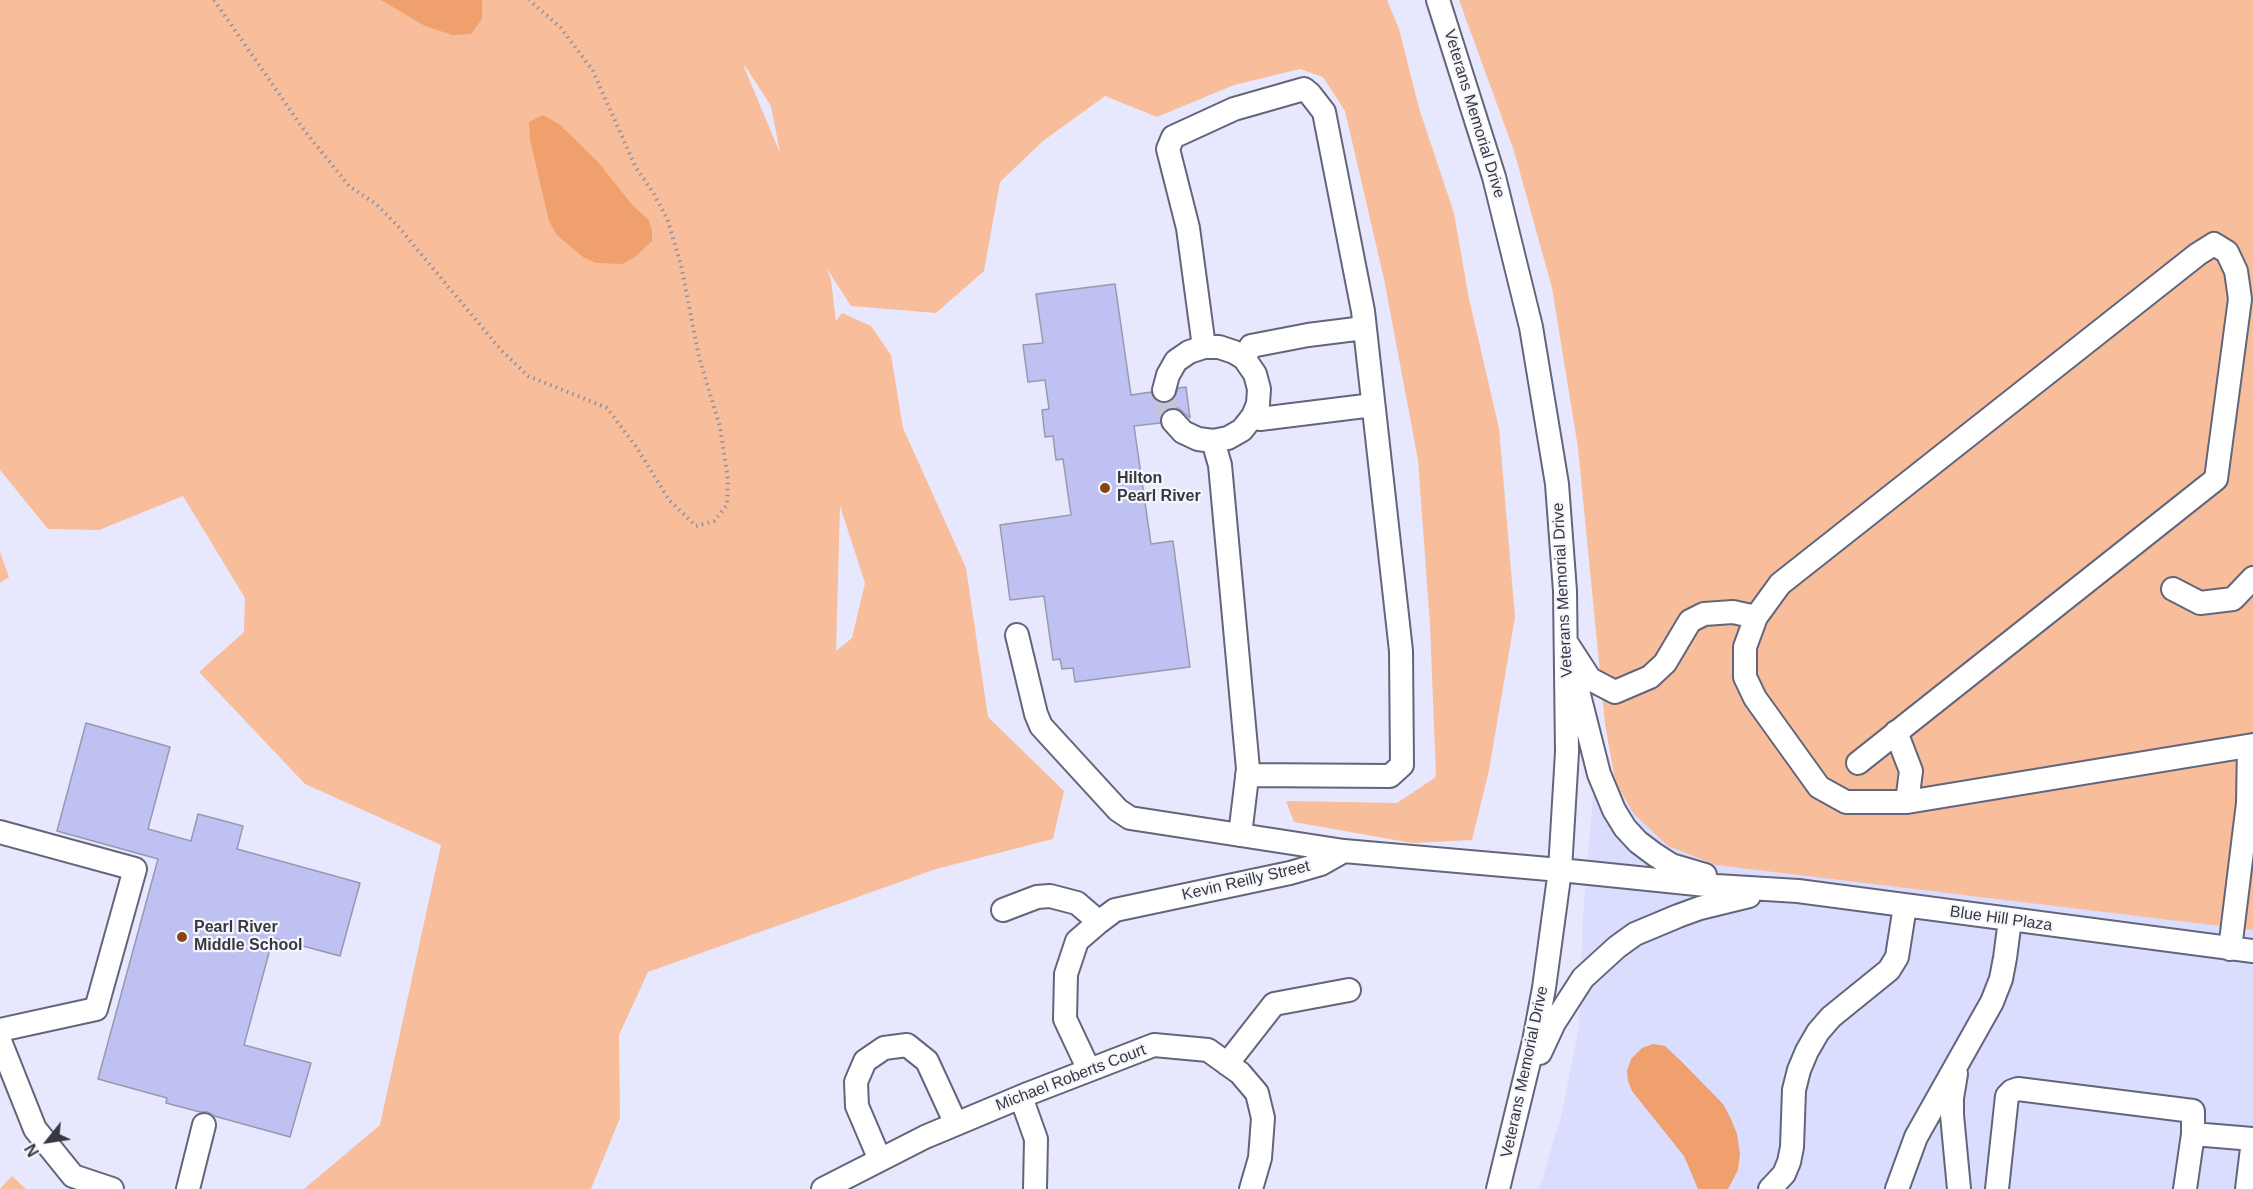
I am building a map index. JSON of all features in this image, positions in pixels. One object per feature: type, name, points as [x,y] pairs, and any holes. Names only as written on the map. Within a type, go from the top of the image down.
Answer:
[{"type":"street","name":"Veterans Memorial Drive","points":[[1438,0],[1494,177],[1533,338],[1557,484],[1562,535],[1567,752],[1560,870],[1544,988],[1521,1099],[1498,1189]]},
{"type":"street","points":[[1204,347],[1188,228],[1168,149],[1173,137],[1234,109],[1304,89],[1324,112],[1364,328],[1401,651],[1402,765],[1390,776],[1247,775]]},
{"type":"street","points":[[1858,763],[2216,479],[2240,299],[2236,271],[2227,252],[2214,244],[2198,254],[1780,584],[1756,617],[1746,647],[1745,677],[1755,698],[1819,787],[1846,802],[1907,802],[2251,746],[2251,803],[2230,949]]},
{"type":"street","points":[[1244,358],[1251,346],[1308,335],[1364,328]]},
{"type":"street","points":[[1164,390],[1168,375],[1176,362],[1189,352],[1204,347],[1219,347],[1244,358],[1255,374],[1259,389],[1258,404],[1253,416],[1242,430],[1228,438],[1213,441],[1198,439],[1184,432],[1173,421]]},
{"type":"street","points":[[1253,416],[1260,419],[1373,405]]},
{"type":"street","points":[[1213,441],[1220,465],[1247,775],[1240,835]]},
{"type":"street","points":[[2173,589],[2200,603],[2233,599],[2253,578]]},
{"type":"street","points":[[1566,642],[1590,679],[1616,692],[1650,677],[1665,663],[1690,621],[1704,614],[1733,612],[1756,617]]},
{"type":"street","points":[[1017,635],[1041,726],[1118,810],[1130,818],[1344,851],[1560,870]]},
{"type":"street","name":"Blue Hill Plaza","points":[[1566,642],[1599,774],[1614,810],[1625,828],[1638,842],[1671,865],[1693,872],[1798,891],[2253,951]]},
{"type":"street","points":[[1896,732],[1911,771],[1907,802]]},
{"type":"street","points":[[0,832],[135,869],[96,1009],[0,1030]]},
{"type":"street","name":"Kevin Reilly Street","points":[[1089,1070],[1065,1019],[1066,974],[1077,941],[1099,922],[1115,910],[1290,873],[1321,864],[1344,851]]},
{"type":"street","name":"Blue Hill Plaza","points":[[1560,870],[1716,886],[1798,891]]},
{"type":"street","name":"Blue Hill Plaza","points":[[1521,1099],[1542,1048],[1569,999],[1584,978],[1617,947],[1645,930],[1700,908],[1747,896],[1798,891]]},
{"type":"street","points":[[1003,910],[1037,897],[1050,896],[1077,903],[1099,922]]},
{"type":"street","points":[[1770,1189],[1784,1174],[1789,1162],[1792,1147],[1794,1090],[1807,1051],[1818,1032],[1831,1017],[1889,970],[1897,957],[1905,906]]},
{"type":"street","points":[[1897,1189],[1917,1137],[1992,1002],[2001,979],[2010,920]]},
{"type":"street","name":"Blue Hill Plaza","points":[[2204,945],[2227,952],[2253,966]]},
{"type":"street","points":[[1227,1064],[1274,1004],[1349,990]]},
{"type":"street","points":[[0,1041],[35,1129],[73,1176],[112,1189]]},
{"type":"street","points":[[880,1160],[857,1106],[856,1082],[865,1061],[884,1048],[907,1045],[927,1061],[956,1124]]},
{"type":"street","name":"Michael Roberts Court","points":[[823,1189],[956,1124],[1154,1046],[1208,1050],[1240,1072],[1257,1094],[1263,1118],[1260,1158],[1251,1189]]},
{"type":"street","points":[[1959,1189],[1952,1098],[1959,1065],[1967,1048]]},
{"type":"street","points":[[1997,1189],[2007,1096],[2018,1089],[2193,1111],[2193,1134],[2185,1189]]},
{"type":"street","points":[[1021,1097],[1036,1139],[1035,1189]]},
{"type":"street","points":[[188,1189],[204,1125]]},
{"type":"street","points":[[2193,1134],[2253,1140],[2247,1189]]},
{"type":"path","points":[[214,0],[304,130],[349,186],[376,204],[396,224],[501,350],[528,376],[608,408],[637,448],[669,500],[696,526],[714,521],[727,505],[728,480],[720,427],[699,357],[681,265],[668,221],[654,194],[635,166],[593,71],[561,28],[529,0]]},
{"type":"shaded area","points":[[0,0],[1387,0],[1399,29],[1419,108],[1454,213],[1469,299],[1499,428],[1515,617],[1489,770],[1472,840],[1412,843],[1294,822],[1286,801],[1397,803],[1436,777],[1430,625],[1418,460],[1384,279],[1345,111],[1323,77],[1300,69],[1234,85],[1157,117],[1105,96],[1043,141],[1000,182],[984,271],[936,313],[851,306],[827,269],[831,280],[836,321],[842,313],[871,326],[891,355],[903,428],[966,568],[988,717],[1064,791],[1053,839],[936,869],[648,972],[619,1035],[620,1118],[591,1189],[304,1189],[380,1125],[441,845],[305,784],[199,672],[244,632],[245,598],[183,496],[99,530],[48,529],[0,470]],"holes":[[[744,67],[771,106],[780,153]],[[840,506],[865,583],[852,638],[836,651]]]},
{"type":"shaded area","points":[[381,0],[482,0],[482,19],[471,34],[452,35],[425,26]]},
{"type":"shaded area","points":[[1459,0],[2253,0],[2253,930],[1716,865],[1668,846],[1634,814],[1615,781],[1605,724],[1578,448],[1552,288],[1514,151]]},
{"type":"shaded area","points":[[543,115],[559,124],[598,162],[634,207],[648,219],[652,230],[652,241],[635,257],[622,264],[596,263],[583,257],[557,235],[549,221],[530,140],[529,122]]},
{"type":"shaded area","points":[[0,552],[9,577],[0,583]]},
{"type":"shaded area","points":[[1621,778],[2253,878],[2253,1189],[1539,1189],[1561,1117],[1579,1027],[1583,916],[1593,796]]},
{"type":"shaded area","points":[[1653,1044],[1665,1046],[1682,1062],[1723,1104],[1731,1119],[1737,1134],[1740,1154],[1738,1170],[1728,1189],[1698,1189],[1684,1156],[1632,1091],[1627,1071],[1631,1059],[1642,1048]]},
{"type":"shaded area","points":[[12,1176],[26,1189],[0,1189]]},
{"type":"building","name":"Hilton Pearl River","points":[[1115,284],[1131,395],[1151,392],[1155,400],[1167,403],[1174,399],[1178,388],[1186,387],[1190,418],[1178,408],[1171,408],[1164,411],[1160,423],[1134,426],[1151,544],[1173,541],[1190,667],[1075,682],[1073,668],[1062,669],[1060,659],[1053,660],[1044,596],[1010,600],[1000,525],[1071,515],[1063,459],[1056,460],[1053,436],[1045,437],[1042,410],[1049,409],[1045,380],[1028,382],[1023,345],[1043,343],[1036,294]]},
{"type":"building","name":"Pearl River Middle School","points":[[86,723],[170,747],[148,829],[191,841],[198,814],[243,826],[237,849],[360,883],[340,956],[273,938],[244,1045],[311,1063],[290,1137],[214,1116],[208,1112],[166,1103],[167,1098],[98,1079],[158,859],[57,831]]},
{"type":"tunnel","points":[[1164,390],[1166,406],[1173,421]]},
{"type":"place","name":"Hilton Pearl River","points":[[1105,488]]},
{"type":"place","name":"Pearl River Middle School","points":[[182,937]]}]
